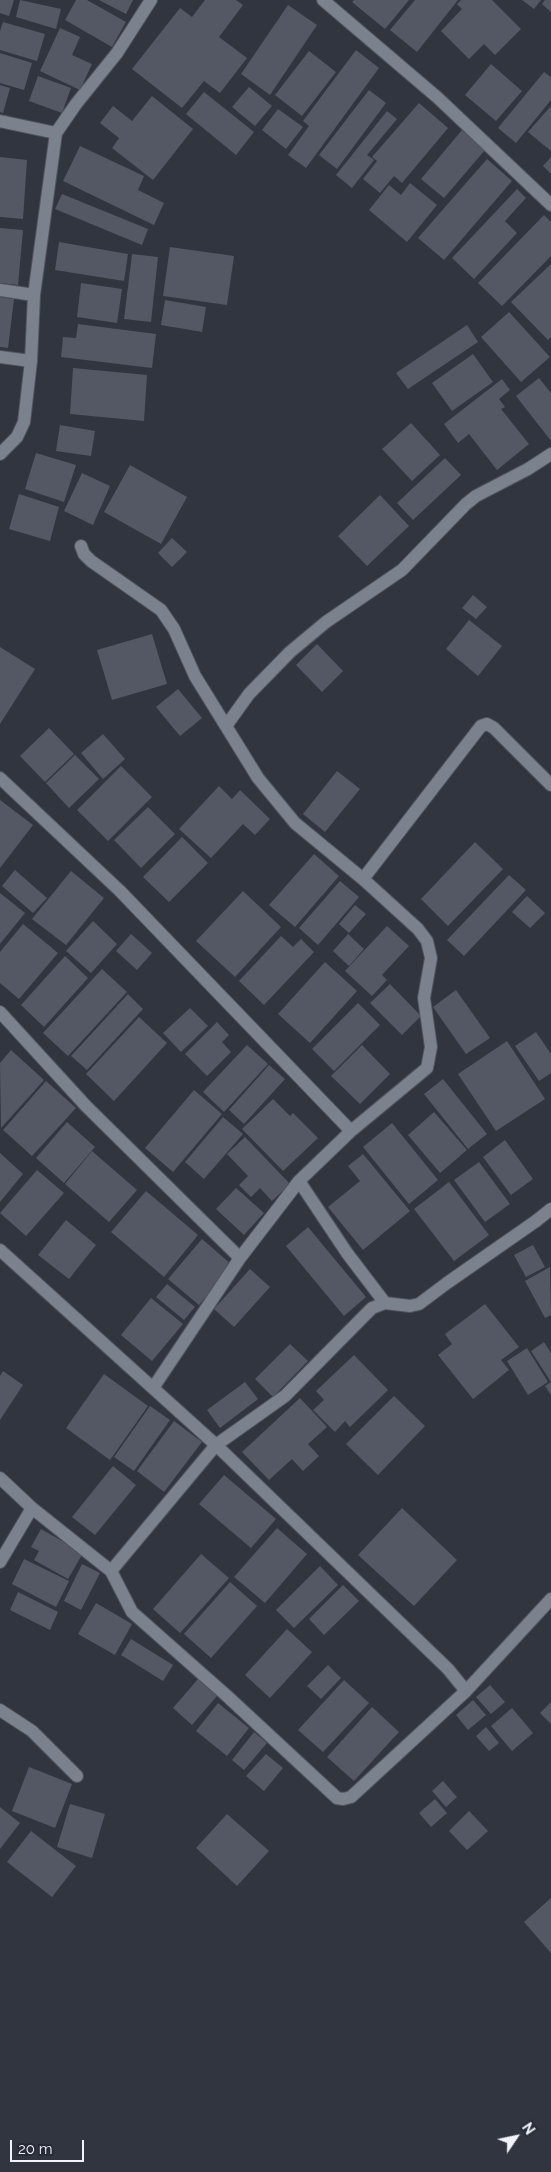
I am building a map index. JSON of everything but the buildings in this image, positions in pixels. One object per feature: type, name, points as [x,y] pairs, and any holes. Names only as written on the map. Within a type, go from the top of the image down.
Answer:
[{"type":"street","points":[[0,454],[17,437],[24,422],[31,361],[34,295],[56,134],[76,104],[117,53],[151,0]]},
{"type":"street","points":[[324,0],[438,98],[551,205]]},
{"type":"street","points":[[0,121],[56,134]]},
{"type":"street","points":[[0,290],[34,295]]},
{"type":"street","points":[[0,357],[31,361]]},
{"type":"street","points":[[226,726],[249,694],[290,652],[326,622],[402,570],[466,504],[476,496],[551,454]]},
{"type":"street","points":[[81,546],[84,554],[91,561],[161,610],[174,629],[196,676],[258,778],[295,823],[320,846],[363,879],[418,929],[427,941],[431,958],[424,998],[431,1047],[427,1068],[351,1131],[299,1181],[240,1258],[153,1388]]},
{"type":"street","points":[[363,879],[481,726],[487,724],[494,728],[551,785]]},
{"type":"street","points":[[0,778],[120,890],[351,1131]]},
{"type":"street","points":[[0,1012],[86,1106],[240,1258]]},
{"type":"street","points":[[299,1181],[347,1253],[385,1303]]},
{"type":"street","points":[[111,1571],[216,1445],[285,1396],[372,1308],[385,1303],[410,1306],[419,1304],[551,1209]]},
{"type":"street","points":[[0,1250],[216,1445],[448,1668],[466,1691]]},
{"type":"street","points":[[0,1478],[32,1508],[111,1571],[132,1612],[221,1690],[337,1798],[351,1797],[466,1691],[551,1599]]},
{"type":"street","points":[[0,1562],[32,1508]]},
{"type":"street","points":[[0,1710],[32,1731],[76,1776]]}]
